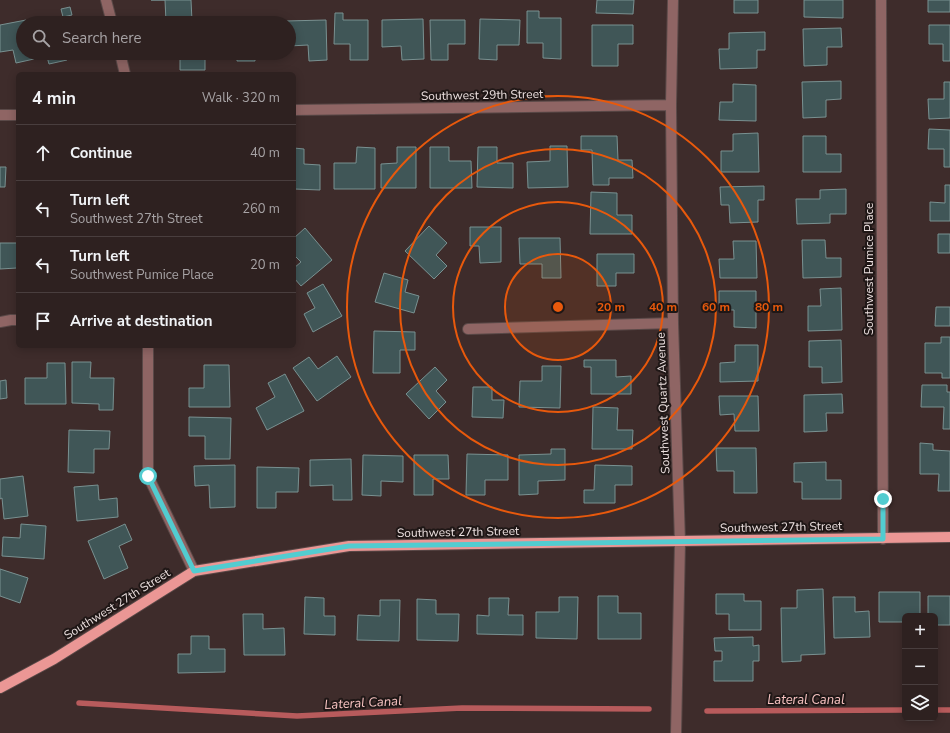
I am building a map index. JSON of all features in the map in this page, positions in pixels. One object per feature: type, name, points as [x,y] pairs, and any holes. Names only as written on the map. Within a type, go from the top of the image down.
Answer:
[{"type":"main road","name":"Southwest 27th Street","points":[[0,688],[54,659],[194,571],[349,546],[950,538]]},
{"type":"street","points":[[106,0],[110,16]]},
{"type":"street","name":"Southwest Quartz Avenue","points":[[672,0],[671,105],[674,323],[680,542],[676,733]]},
{"type":"street","name":"Southwest Pumice Place","points":[[881,0],[883,539]]},
{"type":"street","points":[[122,60],[125,72]]},
{"type":"street","name":"Southwest 29th Street","points":[[296,110],[671,105]]},
{"type":"street","points":[[0,115],[16,115]]},
{"type":"street","points":[[0,322],[16,320]]},
{"type":"street","points":[[468,329],[674,323]]},
{"type":"street","points":[[148,348],[148,476],[194,571]]},
{"type":"building","points":[[165,0],[191,0],[192,16],[166,16]]},
{"type":"building","points":[[597,0],[634,0],[633,14],[596,13]]},
{"type":"building","points":[[734,0],[758,0],[758,13],[734,13]]},
{"type":"building","points":[[804,0],[843,0],[843,18],[804,17]]},
{"type":"building","points":[[928,0],[950,0],[950,12],[928,12]]},
{"type":"building","points":[[70,7],[72,15],[63,16],[61,9]]},
{"type":"building","points":[[527,11],[539,11],[539,18],[561,18],[561,59],[543,58],[543,43],[527,43]]},
{"type":"building","points":[[335,13],[343,13],[343,20],[368,20],[368,60],[350,60],[350,44],[334,44]]},
{"type":"building","points":[[423,19],[424,59],[402,60],[401,46],[382,47],[382,20]]},
{"type":"building","points":[[480,19],[520,20],[519,45],[497,45],[497,60],[479,59]]},
{"type":"building","points":[[326,20],[327,60],[309,61],[308,45],[296,46],[296,21]]},
{"type":"building","points":[[430,20],[465,20],[465,44],[448,44],[448,60],[431,60]]},
{"type":"building","points":[[16,22],[16,60],[30,60],[16,63],[13,50],[0,52],[0,25]]},
{"type":"building","points":[[592,25],[633,25],[633,44],[618,44],[618,66],[592,66]]},
{"type":"building","points":[[929,25],[950,25],[950,61],[943,61],[943,44],[929,44]]},
{"type":"building","points":[[841,28],[842,47],[827,47],[827,65],[804,66],[803,29]]},
{"type":"building","points":[[765,32],[765,50],[757,50],[757,68],[720,69],[719,49],[729,49],[729,33]]},
{"type":"building","points":[[48,60],[67,60],[49,64]]},
{"type":"building","points":[[180,60],[205,60],[205,70],[180,70]]},
{"type":"building","points":[[237,60],[255,60],[255,61]]},
{"type":"building","points":[[841,81],[841,99],[826,100],[826,117],[803,118],[802,82]]},
{"type":"building","points":[[944,82],[950,82],[950,118],[929,119],[928,99],[944,99]]},
{"type":"building","points":[[733,84],[756,85],[756,121],[719,120],[720,102],[733,102]]},
{"type":"building","points":[[929,129],[950,130],[950,167],[944,167],[944,149],[928,149]]},
{"type":"building","points":[[758,133],[759,172],[721,172],[721,151],[733,151],[733,134]]},
{"type":"building","points":[[581,136],[617,136],[618,160],[632,160],[633,178],[609,178],[609,185],[593,185],[592,150],[581,150]]},
{"type":"building","points":[[803,136],[826,136],[826,154],[841,154],[841,172],[803,172]]},
{"type":"building","points":[[550,146],[567,146],[568,187],[528,188],[527,162],[550,161]]},
{"type":"building","points":[[357,147],[375,148],[375,189],[334,189],[334,163],[356,163]]},
{"type":"building","points":[[397,147],[416,147],[416,188],[381,188],[381,164],[397,163]]},
{"type":"building","points":[[430,147],[449,147],[449,161],[471,161],[472,188],[430,188]]},
{"type":"building","points":[[478,147],[497,147],[497,163],[513,163],[513,188],[477,187]]},
{"type":"building","points":[[296,148],[304,149],[304,164],[320,165],[320,190],[296,189]]},
{"type":"building","points":[[0,167],[6,167],[5,187],[0,187]]},
{"type":"building","points":[[945,185],[950,185],[950,221],[930,221],[930,202],[945,203]]},
{"type":"building","points":[[764,186],[764,200],[758,200],[758,222],[730,223],[729,205],[721,205],[720,187]]},
{"type":"building","points":[[846,189],[846,214],[830,214],[830,223],[797,224],[796,199],[820,199],[820,190]]},
{"type":"building","points":[[591,192],[617,193],[617,215],[632,215],[632,234],[590,234]]},
{"type":"building","points":[[429,226],[447,243],[436,255],[447,266],[434,279],[405,251]]},
{"type":"building","points":[[470,227],[501,227],[501,262],[480,263],[479,246],[470,246]]},
{"type":"building","points":[[305,228],[332,260],[301,286],[296,280],[296,266],[301,262],[296,257],[296,236]]},
{"type":"building","points":[[938,234],[950,234],[950,253],[938,253]]},
{"type":"building","points":[[519,238],[560,238],[561,278],[542,278],[542,264],[520,264]]},
{"type":"building","points":[[802,240],[825,240],[826,258],[841,258],[841,277],[803,278]]},
{"type":"building","points":[[733,241],[756,241],[757,278],[720,278],[719,259],[734,259]]},
{"type":"building","points":[[0,243],[16,243],[16,268],[0,269]]},
{"type":"building","points":[[597,254],[634,254],[634,273],[616,273],[616,286],[597,286]]},
{"type":"building","points":[[384,273],[408,280],[405,292],[419,296],[414,313],[375,302]]},
{"type":"building","points":[[323,284],[342,316],[313,332],[304,314],[315,308],[307,293]]},
{"type":"building","points":[[841,288],[842,330],[808,331],[808,306],[821,306],[820,289]]},
{"type":"building","points":[[719,291],[756,291],[756,328],[734,327],[734,310],[719,310]]},
{"type":"building","points":[[936,307],[950,307],[950,326],[935,326]]},
{"type":"building","points":[[374,331],[415,332],[415,350],[400,350],[400,373],[373,373]]},
{"type":"building","points":[[941,337],[950,337],[950,378],[942,378],[942,373],[925,373],[925,343],[941,343]]},
{"type":"building","points":[[841,340],[842,382],[822,383],[822,367],[809,367],[809,341]]},
{"type":"building","points":[[735,345],[758,345],[758,381],[720,382],[720,363],[735,362]]},
{"type":"building","points":[[337,356],[351,377],[317,401],[293,368],[309,357],[318,369]]},
{"type":"building","points":[[584,360],[616,360],[616,377],[631,376],[631,394],[591,394],[591,367],[584,367]]},
{"type":"building","points":[[72,362],[91,362],[90,378],[114,378],[113,410],[99,410],[99,404],[72,403]]},
{"type":"building","points":[[47,363],[65,363],[66,404],[25,404],[25,378],[47,378]]},
{"type":"building","points":[[204,365],[229,365],[230,407],[189,407],[189,388],[204,388]]},
{"type":"building","points":[[542,366],[561,366],[560,408],[519,407],[520,381],[542,381]]},
{"type":"building","points":[[435,367],[447,380],[436,391],[446,402],[429,419],[406,394]]},
{"type":"building","points":[[285,374],[304,411],[267,430],[256,408],[275,397],[268,383]]},
{"type":"building","points":[[6,380],[7,398],[0,399],[0,381]]},
{"type":"building","points":[[922,385],[947,385],[947,392],[950,392],[950,429],[943,429],[944,407],[921,407]]},
{"type":"building","points":[[473,387],[492,387],[492,400],[504,400],[503,418],[472,417]]},
{"type":"building","points":[[842,394],[843,413],[826,413],[827,431],[804,432],[804,395]]},
{"type":"building","points":[[719,396],[758,396],[759,431],[735,431],[734,414],[720,415]]},
{"type":"building","points":[[593,407],[618,408],[617,430],[633,430],[632,449],[592,449]]},
{"type":"building","points":[[189,417],[231,418],[230,459],[205,459],[205,436],[189,436]]},
{"type":"building","points":[[69,430],[110,431],[109,449],[94,449],[94,473],[68,472]]},
{"type":"building","points":[[920,443],[933,444],[933,450],[950,451],[950,491],[938,491],[939,474],[920,474]]},
{"type":"building","points":[[716,448],[756,448],[757,493],[734,493],[734,471],[717,471]]},
{"type":"building","points":[[551,449],[565,449],[565,480],[538,481],[538,494],[519,495],[519,455],[551,454]]},
{"type":"building","points":[[467,454],[508,455],[508,480],[485,480],[485,495],[466,495]]},
{"type":"building","points":[[363,455],[403,456],[403,482],[381,481],[381,496],[362,495]]},
{"type":"building","points":[[414,455],[448,455],[449,479],[433,479],[433,495],[414,495]]},
{"type":"building","points":[[351,459],[352,500],[333,500],[333,485],[310,486],[310,460]]},
{"type":"building","points":[[826,462],[826,480],[841,480],[841,499],[802,499],[802,482],[794,482],[794,463]]},
{"type":"building","points":[[235,465],[235,507],[210,508],[209,485],[195,486],[194,466]]},
{"type":"building","points":[[595,465],[632,466],[632,485],[615,485],[615,503],[584,503],[584,490],[594,490]]},
{"type":"building","points":[[257,467],[299,468],[298,492],[276,492],[276,508],[257,508]]},
{"type":"building","points":[[23,476],[28,516],[4,519],[2,498],[0,499],[0,479]]},
{"type":"building","points":[[98,485],[99,500],[117,498],[118,517],[77,521],[74,487]]},
{"type":"building","points":[[21,524],[46,526],[44,559],[2,556],[3,537],[20,538]]},
{"type":"building","points":[[125,524],[132,540],[119,546],[128,568],[104,579],[88,541]]},
{"type":"building","points":[[0,569],[28,578],[20,603],[0,596]]},
{"type":"building","points":[[823,589],[825,654],[801,655],[801,661],[782,662],[781,608],[797,608],[797,590]]},
{"type":"building","points":[[879,592],[920,592],[920,613],[902,613],[902,622],[879,622]]},
{"type":"building","points":[[716,594],[744,594],[744,601],[761,601],[761,630],[729,630],[729,614],[716,614]]},
{"type":"building","points":[[598,596],[618,596],[618,613],[641,613],[641,639],[598,639]]},
{"type":"building","points":[[928,596],[950,596],[950,625],[938,625],[938,613],[928,613]]},
{"type":"building","points":[[305,597],[324,598],[324,616],[335,616],[335,635],[304,634]]},
{"type":"building","points":[[559,597],[578,597],[577,639],[536,638],[536,612],[559,612]]},
{"type":"building","points":[[833,597],[855,597],[855,612],[869,611],[870,637],[834,638]]},
{"type":"building","points":[[489,598],[509,598],[508,615],[523,615],[523,635],[477,634],[477,615],[489,616]]},
{"type":"building","points":[[417,599],[436,600],[436,614],[459,614],[458,641],[417,640]]},
{"type":"building","points":[[380,600],[400,600],[399,641],[357,640],[358,615],[380,616]]},
{"type":"building","points":[[243,614],[263,614],[263,629],[284,628],[285,655],[244,655]]},
{"type":"building","points":[[191,636],[209,636],[209,649],[225,649],[225,672],[178,673],[178,654],[191,654]]},
{"type":"building","points":[[753,637],[753,646],[759,645],[759,661],[753,661],[753,681],[714,681],[714,661],[722,661],[722,651],[715,651],[714,638]]},
{"type":"waterway","name":"Lateral Canal","points":[[79,703],[297,716],[462,708],[649,709]]},
{"type":"waterway","name":"Lateral Canal","points":[[707,711],[902,710]]},
{"type":"waterway","name":"Lateral Canal","points":[[938,710],[950,710]]},
{"type":"route","points":[[148,476],[194,571],[349,546],[883,539],[883,499]]}]
